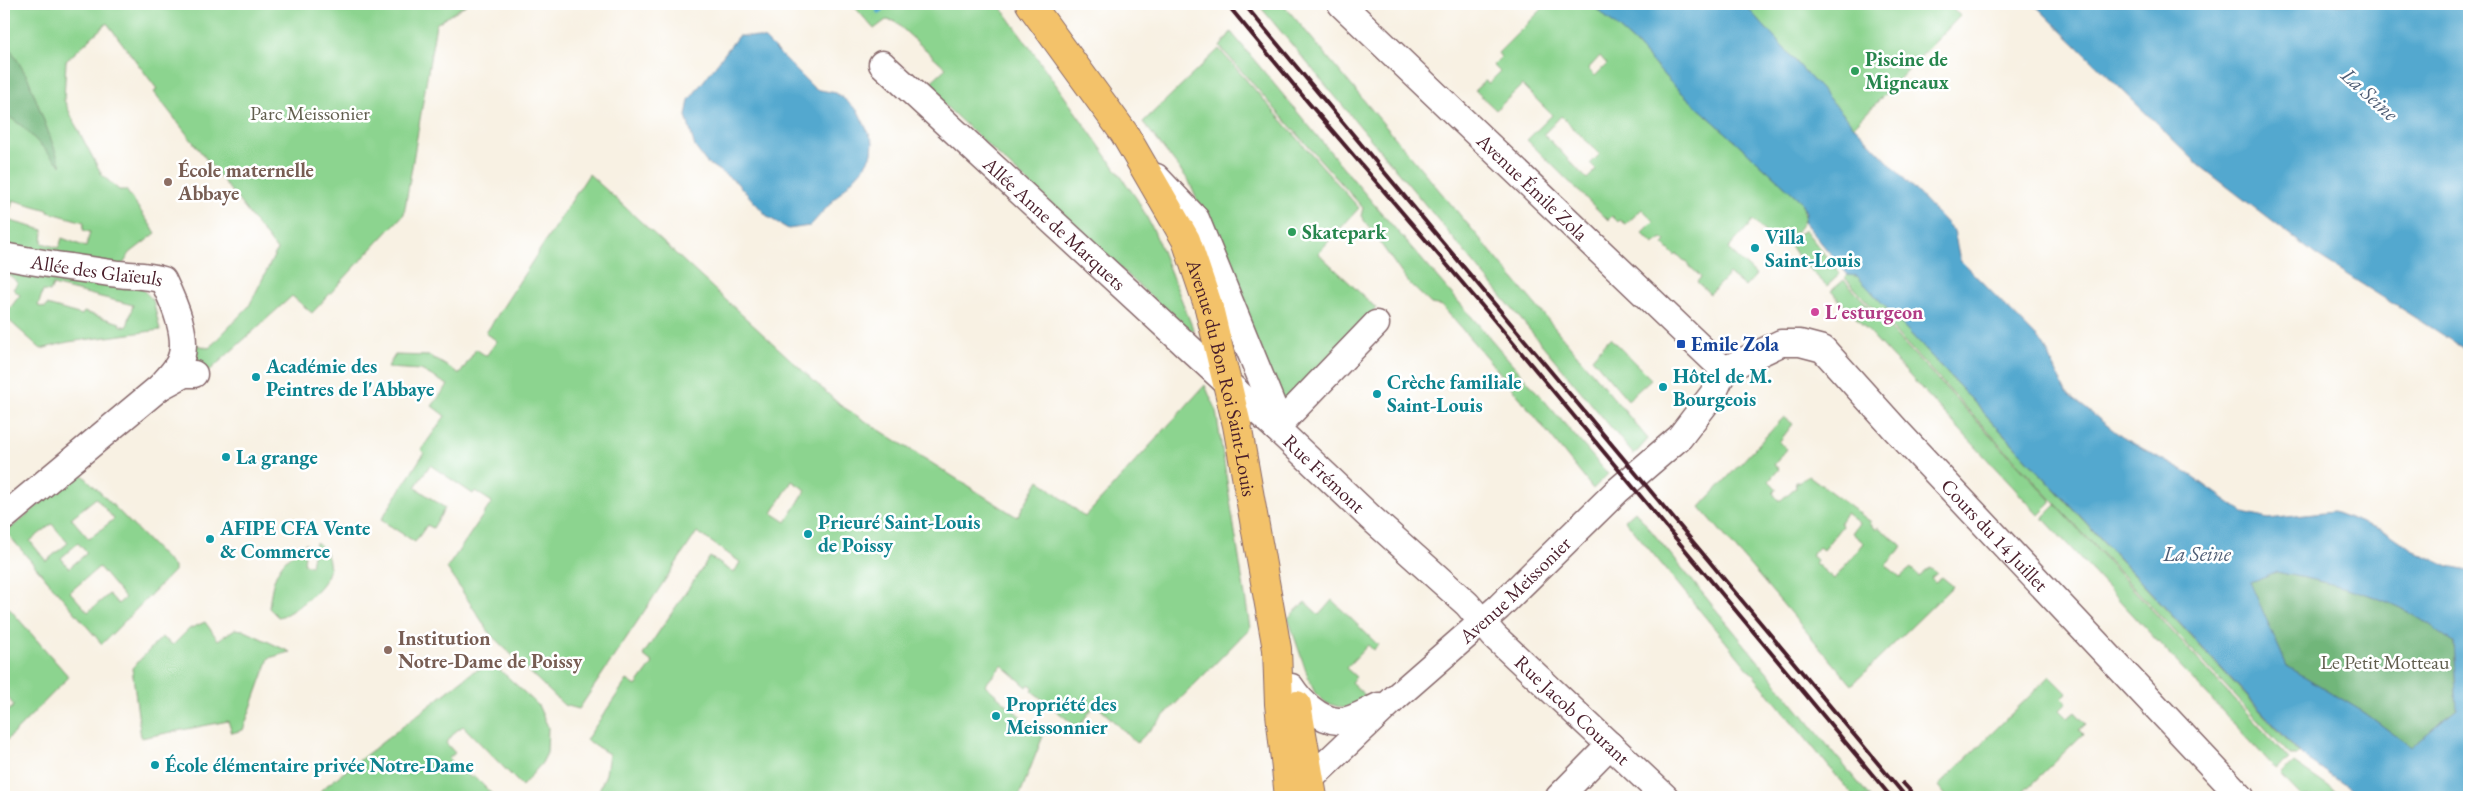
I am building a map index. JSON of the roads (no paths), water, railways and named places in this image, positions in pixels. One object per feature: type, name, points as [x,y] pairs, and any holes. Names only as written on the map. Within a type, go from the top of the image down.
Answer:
[{"type":"main road","name":"Avenue du Bon Roi Saint-Louis","points":[[1030,4],[1124,133],[1186,240],[1209,308],[1228,384],[1277,649],[1279,704],[1289,797]]},
{"type":"main road","points":[[1277,649],[1296,700],[1312,788]]},
{"type":"main road","name":"Avenue Meissonier","points":[[1289,797],[1312,788]]},
{"type":"street","name":"Avenue Émile Zola","points":[[1341,4],[1724,370]]},
{"type":"street","name":"Allée Anne de Marquets","points":[[882,64],[1276,428]]},
{"type":"street","name":"Rue Frémont","points":[[1142,164],[1196,220],[1275,412],[1276,428],[1371,518],[1467,604],[1481,622]]},
{"type":"street","name":"Allée des Glaïeuls","points":[[4,256],[37,263],[124,274],[148,275],[163,280],[178,314],[182,342],[180,362],[160,387]]},
{"type":"street","points":[[1276,428],[1376,324]]},
{"type":"street","name":"Cours du 14 Juillet","points":[[1724,370],[1781,343],[1800,343],[1823,349],[1912,448],[2241,797]]},
{"type":"street","name":"Avenue Meissonier","points":[[1312,788],[1395,698],[1481,622],[1617,491],[1680,437],[1713,394],[1724,370]]},
{"type":"street","points":[[4,517],[160,387],[184,374],[194,374]]},
{"type":"street","name":"Rue Jacob Courant","points":[[1481,622],[1665,797]]},
{"type":"street","points":[[1291,687],[1301,702],[1307,707],[1338,721],[1354,718],[1395,698]]},
{"type":"street","points":[[1559,797],[1610,745]]},
{"type":"water","name":"La Seine","points":[[1591,4],[1744,4],[1854,126],[1954,231],[1960,260],[2044,345],[2066,393],[2122,437],[2192,476],[2244,513],[2268,519],[2333,512],[2387,532],[2413,550],[2449,567],[2469,571],[2469,797],[2362,797],[2302,755],[1857,276],[1848,275],[1804,222],[1806,213],[1800,200],[1671,83],[1634,42]],"holes":[[[2276,572],[2344,587],[2392,604],[2420,619],[2453,642],[2457,709],[2411,747],[2365,713],[2287,666],[2250,582]]]},
{"type":"water","name":"La Seine","points":[[2034,4],[2469,4],[2469,352],[2316,255],[2199,165]]},
{"type":"water","points":[[738,36],[765,39],[815,89],[836,93],[843,98],[858,111],[873,142],[872,153],[864,167],[810,226],[788,229],[768,217],[736,182],[706,162],[695,147],[686,116],[689,100]]},
{"type":"waterway","points":[[879,11],[886,4]]},
{"type":"railway","points":[[1227,4],[1307,101],[1489,314],[1891,797]]},
{"type":"railway","points":[[1244,4],[1906,797]]},
{"type":"railway","points":[[1903,783],[1916,797]]},
{"type":"place","name":"Piscine de Migneaux","points":[[1855,71]]},
{"type":"place","name":"École maternelle Abbaye","points":[[168,182]]},
{"type":"place","name":"Skatepark","points":[[1292,232]]},
{"type":"place","name":"Villa Saint-Louis","points":[[1755,248]]},
{"type":"place","name":"L'esturgeon","points":[[1815,312]]},
{"type":"place","name":"Emile Zola","points":[[1681,344]]},
{"type":"place","name":"Académie des Peintres de l'Abbaye","points":[[256,377]]},
{"type":"place","name":"Hôtel de M. Bourgeois","points":[[1663,387]]},
{"type":"place","name":"Crèche familiale Saint-Louis","points":[[1377,394]]},
{"type":"place","name":"La grange","points":[[226,457]]},
{"type":"place","name":"Prieuré Saint-Louis de Poissy","points":[[808,534]]},
{"type":"place","name":"AFIPE CFA Vente & Commerce","points":[[210,539]]},
{"type":"place","name":"Institution Notre-Dame de Poissy","points":[[388,650]]},
{"type":"place","name":"Propriété des Meissonnier","points":[[996,716]]},
{"type":"place","name":"École élémentaire privée Notre-Dame","points":[[155,765]]},
{"type":"park label","name":"Parc Meissonier","points":[[310,113]]},
{"type":"park label","name":"Le Petit Motteau","points":[[2385,662]]}]
